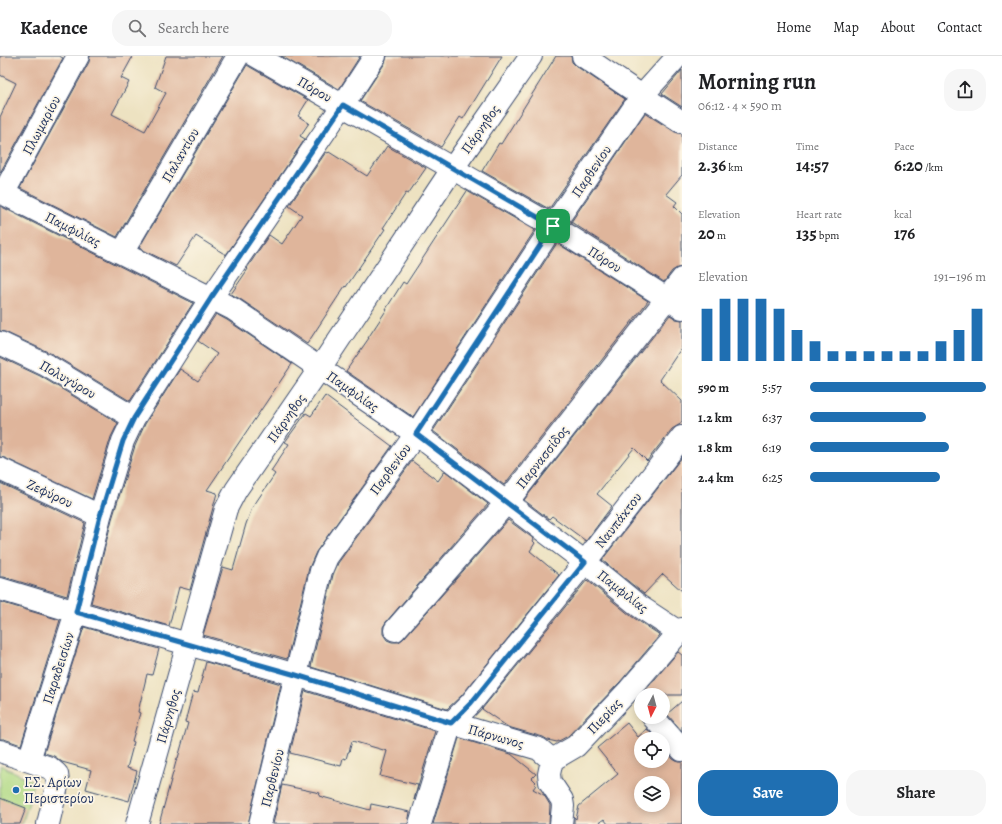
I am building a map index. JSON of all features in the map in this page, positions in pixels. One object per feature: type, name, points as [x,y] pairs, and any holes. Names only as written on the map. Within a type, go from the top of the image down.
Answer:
[{"type":"street","name":"Πλωμαρίου","points":[[2,193],[78,56]]},
{"type":"street","name":"Παλαντίου","points":[[122,253],[238,56]]},
{"type":"street","name":"Πόρου","points":[[256,56],[553,226],[675,303]]},
{"type":"street","name":"Παραδεισίων","points":[[29,760],[76,612],[100,516],[123,441],[134,418],[211,298],[375,56]]},
{"type":"street","name":"Πάρνηθος","points":[[137,824],[226,508],[236,490],[320,368],[453,168],[531,56]]},
{"type":"street","points":[[583,56],[682,122]]},
{"type":"street","name":"Παρθενίου","points":[[260,824],[321,571],[327,557],[416,434],[553,226],[642,96],[678,56]]},
{"type":"street","name":"Παμφιλίας","points":[[2,193],[233,309],[416,434],[585,562],[639,606],[681,631]]},
{"type":"street","name":"Παρνασσίδος","points":[[395,630],[507,502],[675,303],[682,279]]},
{"type":"street","name":"Πολυγύρου","points":[[0,343],[46,365],[134,418]]},
{"type":"street","name":"Ναυπάκτου","points":[[420,824],[451,723],[471,703],[585,562],[682,437]]},
{"type":"street","name":"Ζεφύρου","points":[[0,469],[100,516]]},
{"type":"street","name":"Πάρνωνος","points":[[0,590],[296,675],[539,749],[552,760]]},
{"type":"street","name":"Πιερίας","points":[[641,688],[681,631]]},
{"type":"street","name":"Πιερίας","points":[[552,760],[576,746],[634,697]]},
{"type":"street","points":[[659,724],[682,750]]},
{"type":"street","points":[[0,751],[50,768],[57,774],[58,782],[48,824]]},
{"type":"street","points":[[552,760],[549,774],[550,782],[562,800],[563,806],[561,824]]},
{"type":"green space","name":"Γ.Σ. Αρίων Περιστερίου","points":[[0,765],[33,781],[30,799],[22,824],[0,824]]},
{"type":"building","points":[[0,56],[59,56],[63,58],[0,173],[0,117],[16,83],[0,75]]},
{"type":"building","points":[[90,56],[133,56],[121,78],[129,82],[112,114],[145,131],[166,93],[155,87],[166,56],[223,56],[117,237],[20,188],[89,62]]},
{"type":"building","points":[[281,56],[360,56],[339,89]]},
{"type":"building","points":[[387,56],[502,56],[463,119],[460,117],[441,147],[360,101],[385,63]]},
{"type":"building","points":[[556,56],[571,56],[572,62],[576,66],[625,99],[549,209],[482,171],[499,143],[501,144]]},
{"type":"building","points":[[247,65],[308,100],[298,116],[309,123],[300,136],[305,139],[226,255],[196,236],[176,266],[139,248]]},
{"type":"building","points":[[682,70],[682,107],[662,94]]},
{"type":"building","points":[[645,113],[675,132],[682,134],[682,175],[666,194],[677,202],[674,206],[682,214],[682,267],[672,271],[664,282],[571,222]]},
{"type":"building","points":[[387,146],[426,168],[408,194],[406,193],[383,228],[385,229],[307,344],[231,294],[269,235],[282,244],[302,215],[289,206],[326,152],[329,152],[367,176]]},
{"type":"building","points":[[467,191],[535,230],[413,417],[346,371],[369,338],[403,282],[406,284]]},
{"type":"building","points":[[0,206],[193,303],[130,401],[52,354],[0,331]]},
{"type":"building","points":[[557,243],[648,301],[504,485],[433,431]]},
{"type":"building","points":[[216,314],[292,364],[207,490],[217,493],[190,590],[179,587],[169,626],[91,603],[112,519],[135,446],[145,424],[180,369],[198,381],[217,354],[198,341]]},
{"type":"building","points":[[670,315],[676,319],[682,320],[682,347],[660,380],[682,401],[682,421],[679,425],[672,429],[647,461],[634,448],[597,494],[612,506],[586,541],[552,516],[549,519],[524,500]]},
{"type":"building","points":[[0,357],[40,376],[118,423],[111,437],[92,499],[0,457]]},
{"type":"building","points":[[325,396],[392,446],[316,552],[309,568],[287,659],[203,635],[223,567],[233,570],[252,508],[275,474],[271,471],[289,444],[285,442],[306,413],[311,416]]},
{"type":"building","points":[[682,457],[682,591],[663,574],[644,594],[602,560]]},
{"type":"building","points":[[412,461],[438,481],[445,471],[488,504],[386,622],[383,627],[383,634],[387,640],[399,642],[404,638],[508,520],[534,539],[533,541],[535,543],[530,551],[559,575],[462,695],[447,709],[311,667],[333,575],[338,563]]},
{"type":"building","points":[[0,483],[85,523],[67,596],[0,577]]},
{"type":"building","points":[[587,580],[631,616],[660,635],[620,682],[568,736],[557,742],[508,727],[482,709]]},
{"type":"building","points":[[0,602],[60,620],[21,745],[0,739]]},
{"type":"building","points":[[84,627],[159,649],[152,675],[147,674],[138,712],[140,713],[132,741],[134,742],[127,768],[137,771],[129,801],[86,789],[91,770],[62,762],[54,756],[44,753]]},
{"type":"building","points":[[678,652],[682,655],[682,695],[670,695],[670,688],[647,688]]},
{"type":"building","points":[[206,662],[281,684],[248,824],[159,824],[188,723],[185,722],[193,692],[198,693]]},
{"type":"building","points":[[305,691],[435,731],[414,800],[418,785],[380,776],[387,751],[352,741],[346,759],[343,758],[341,766],[290,753]]},
{"type":"building","points":[[682,701],[682,731],[670,717],[670,711]]},
{"type":"building","points":[[627,723],[634,732],[634,768],[670,768],[670,755],[678,762],[682,762],[682,824],[608,824],[604,819],[597,824],[574,824],[574,817],[576,819],[579,806],[618,774],[597,748]]},
{"type":"building","points":[[459,738],[511,754],[536,774],[532,778],[536,782],[533,789],[544,795],[550,805],[549,824],[433,824]]},
{"type":"building","points":[[282,785],[320,793],[319,796],[370,810],[371,804],[410,812],[408,824],[273,824]]},
{"type":"building","points":[[0,798],[26,808],[20,824],[0,824]]},
{"type":"place","name":"Γ.Σ. Αρίων Περιστερίου","points":[[16,790]]},
{"type":"route","points":[[343,105],[553,226],[416,434],[585,562],[471,703],[451,723],[296,675],[76,612],[100,516],[123,441],[134,418],[211,298],[343,105]]}]
